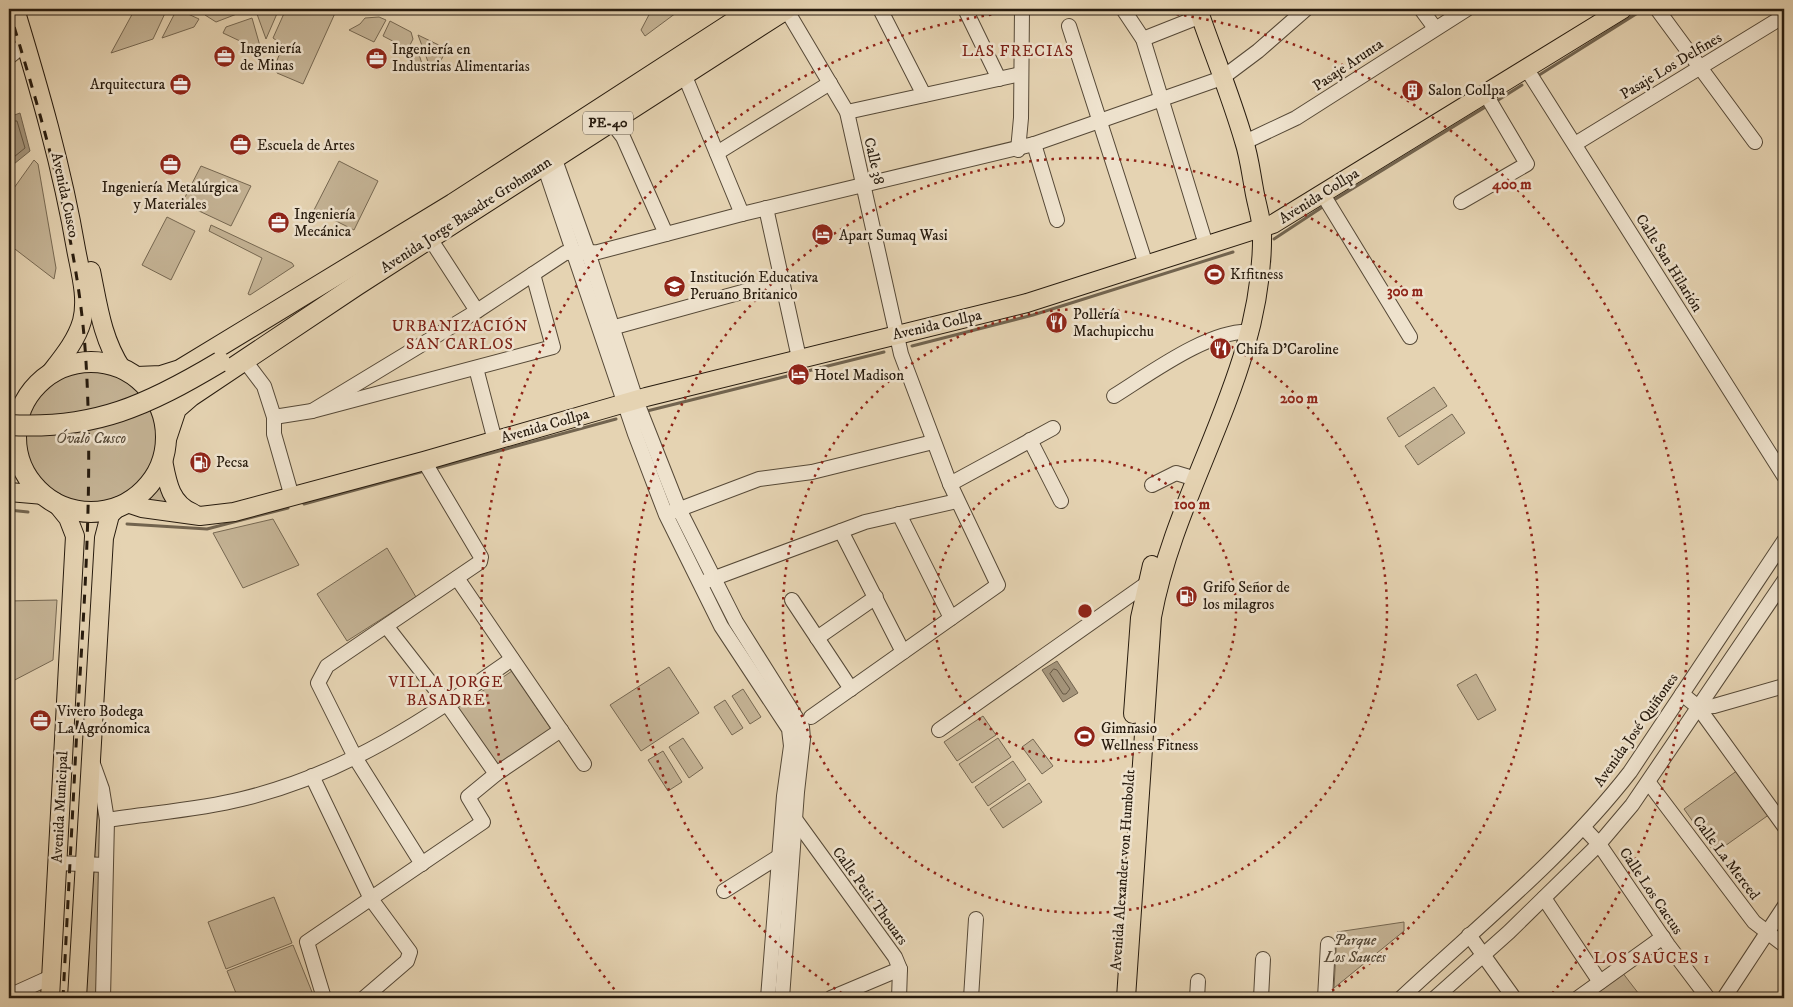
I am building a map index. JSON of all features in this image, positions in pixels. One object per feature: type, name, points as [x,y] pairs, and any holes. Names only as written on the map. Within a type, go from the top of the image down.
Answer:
[{"type":"highway","name":"Avenida Jorge Basadre Grohmann","points":[[166,439],[173,417],[183,402],[357,285],[431,240],[549,161],[605,114],[754,9]]},
{"type":"highway","name":"Avenida Jorge Basadre Grohmann","points":[[129,373],[161,376],[180,370],[605,114],[684,74],[786,9]]},
{"type":"highway","points":[[220,362],[342,272]]},
{"type":"highway","points":[[9,425],[62,425],[116,414],[160,396],[357,285]]},
{"type":"highway","points":[[9,397],[21,393],[45,377],[61,368],[86,362],[99,362],[129,373],[147,386],[162,411],[166,439],[163,460],[149,484],[123,504],[89,512],[66,507],[50,499],[27,476],[13,452],[17,423],[20,410],[34,388],[45,377]]},
{"type":"main road","name":"Avenida Cusco","points":[[14,9],[61,174],[84,294],[82,320],[73,342],[45,377]]},
{"type":"main road","name":"Avenida Cusco","points":[[26,9],[60,121],[106,339],[111,352],[129,373]]},
{"type":"main road","name":"Avenida Collpa","points":[[123,504],[200,516],[234,512],[424,461],[631,401],[1027,303],[1258,230],[1623,9]]},
{"type":"main road","name":"Avenida Alexander von Humboldt","points":[[1114,998],[1151,636],[1152,586],[1164,561],[1191,477],[1235,383],[1246,331],[1256,298],[1258,230],[1254,192],[1245,142],[1200,12]]},
{"type":"main road","points":[[163,460],[167,481],[174,499],[188,511],[200,516]]},
{"type":"main road","points":[[9,492],[50,499]]},
{"type":"main road","name":"Avenida Municipal","points":[[50,499],[68,518],[75,536],[50,998]]},
{"type":"main road","name":"Avenida Municipal","points":[[77,998],[104,538],[110,515],[123,504]]},
{"type":"main road","name":"Avenida Alexander von Humboldt","points":[[1126,998],[1132,818]]},
{"type":"street","name":"Calle 38","points":[[786,9],[846,112],[905,366],[957,502],[998,585],[951,618]]},
{"type":"street","points":[[880,9],[924,94]]},
{"type":"street","points":[[965,9],[999,79]]},
{"type":"street","points":[[1010,9],[1011,11],[1020,9],[1021,74],[1018,150]]},
{"type":"street","points":[[1123,9],[1143,39],[1206,245]]},
{"type":"street","points":[[312,411],[477,311],[565,253],[598,252],[863,184],[1018,150],[1222,78],[1258,51],[1306,9]]},
{"type":"street","points":[[1421,9],[1436,28]]},
{"type":"street","name":"Pasaje Arunta","points":[[1245,142],[1296,118],[1467,9]]},
{"type":"street","points":[[1656,9],[1755,142]]},
{"type":"street","points":[[1143,39],[1200,12]]},
{"type":"street","name":"Pasaje Los Delfines","points":[[1575,144],[1781,17]]},
{"type":"street","points":[[1069,26],[1146,265]]},
{"type":"street","points":[[9,58],[25,44]]},
{"type":"street","name":"Calle San Hilarión","points":[[1526,68],[1784,476]]},
{"type":"street","points":[[684,74],[742,214]]},
{"type":"street","points":[[846,112],[1021,74]]},
{"type":"street","points":[[717,153],[830,83]]},
{"type":"street","points":[[1461,202],[1527,164],[1485,93]]},
{"type":"street","points":[[605,114],[623,137],[666,234]]},
{"type":"street","points":[[1034,144],[1057,220]]},
{"type":"street","points":[[549,161],[631,401],[645,461],[673,512],[706,581],[722,626],[789,728],[791,746],[768,998]]},
{"type":"street","points":[[1322,193],[1410,337]]},
{"type":"street","points":[[766,208],[799,358]]},
{"type":"street","points":[[431,240],[477,311]]},
{"type":"street","points":[[274,418],[312,411],[553,348],[532,274]]},
{"type":"street","points":[[607,329],[782,281]]},
{"type":"street","points":[[1114,396],[1218,336],[1246,331]]},
{"type":"street","points":[[245,361],[264,386],[274,418],[274,434],[292,497]]},
{"type":"street","points":[[476,368],[495,440]]},
{"type":"street","points":[[950,484],[1053,428]]},
{"type":"street","points":[[1030,440],[1061,501]]},
{"type":"street","points":[[673,512],[759,479],[812,472],[933,442]]},
{"type":"street","points":[[422,864],[356,758],[318,683],[327,666],[478,564],[481,557],[424,461]]},
{"type":"street","points":[[1152,485],[1176,473],[1191,477]]},
{"type":"street","points":[[706,581],[865,522],[957,502]]},
{"type":"street","points":[[811,717],[951,618],[900,514]]},
{"type":"street","points":[[841,530],[904,652]]},
{"type":"street","name":"Avenida José Quiñones","points":[[1401,998],[1583,827],[1630,772],[1784,541]]},
{"type":"street","points":[[456,578],[584,764]]},
{"type":"street","points":[[706,581],[736,622],[802,726],[804,739],[795,819],[782,998]]},
{"type":"street","points":[[1435,998],[1544,898],[1599,844],[1649,783],[1784,581]]},
{"type":"street","points":[[939,730],[1152,586]]},
{"type":"street","points":[[817,638],[876,597]]},
{"type":"street","points":[[792,600],[851,689]]},
{"type":"street","points":[[387,627],[447,704],[496,774]]},
{"type":"street","points":[[107,820],[241,800],[312,776],[356,758],[447,704],[512,659]]},
{"type":"street","points":[[1698,707],[1714,706],[1782,690]]},
{"type":"street","points":[[1682,694],[1698,707],[1784,826]]},
{"type":"street","points":[[324,998],[307,942],[483,822],[468,797],[496,774],[561,730]]},
{"type":"street","name":"Avenida Municipal","points":[[91,758],[102,788],[107,820],[103,998]]},
{"type":"street","points":[[312,776],[371,899],[410,954],[407,961],[364,998]]},
{"type":"street","name":"Calle La Merced","points":[[1649,783],[1754,922],[1784,945]]},
{"type":"street","name":"Calle Petit Thouars","points":[[795,819],[895,957],[900,969],[899,998]]},
{"type":"street","name":"Calle Los Cactus","points":[[1583,827],[1599,844],[1708,998]]},
{"type":"street","points":[[724,891],[793,848]]},
{"type":"street","points":[[57,863],[105,865]]},
{"type":"street","points":[[1544,898],[1600,982]]},
{"type":"street","points":[[1727,997],[1784,907]]},
{"type":"street","points":[[971,998],[976,920]]},
{"type":"street","points":[[1469,935],[1514,998]]},
{"type":"street","points":[[1578,998],[1663,937]]},
{"type":"street","points":[[1325,998],[1328,944]]},
{"type":"street","points":[[1261,998],[1263,959]]},
{"type":"street","points":[[831,998],[900,969]]},
{"type":"street","points":[[9,996],[51,977]]},
{"type":"street","points":[[1197,998],[1198,981]]},
{"type":"green space","points":[[135,9],[167,9],[153,39],[111,53]]},
{"type":"green space","points":[[177,9],[199,19],[194,27],[162,38]]},
{"type":"green space","points":[[209,9],[243,9],[242,12],[216,22],[205,15]]},
{"type":"green space","points":[[279,9],[266,39],[257,14]]},
{"type":"green space","points":[[286,9],[331,9],[336,11],[303,84],[277,73],[276,63],[283,45],[273,38]]},
{"type":"green space","points":[[652,9],[667,9],[676,13],[645,36],[641,30]]},
{"type":"green space","points":[[379,17],[386,20],[374,42],[349,30],[360,24],[365,18]]},
{"type":"green space","points":[[252,18],[260,46],[259,50],[223,33],[226,27]]},
{"type":"green space","points":[[390,21],[411,32],[413,39],[408,49],[383,36]]},
{"type":"green space","points":[[418,35],[447,49],[440,62],[436,60],[432,68],[430,67]]},
{"type":"green space","points":[[416,45],[424,70],[408,61]]},
{"type":"green space","points":[[34,160],[38,164],[56,268],[54,279],[11,246],[9,240],[9,195]]},
{"type":"green space","points":[[339,161],[378,181],[354,230],[314,210]]},
{"type":"green space","points":[[201,166],[251,186],[231,226],[182,203]]},
{"type":"green space","points":[[167,217],[195,231],[171,280],[142,265]]},
{"type":"green space","points":[[211,225],[292,263],[294,266],[250,295],[248,294],[262,258],[209,231]]},
{"type":"green space","name":"Óvalo Cusco","points":[[91,371],[104,372],[116,376],[138,390],[152,412],[156,424],[156,450],[152,462],[138,484],[116,498],[104,502],[91,503],[78,502],[66,498],[44,484],[30,462],[26,450],[25,437],[26,424],[30,412],[44,390],[66,376],[78,372]]},
{"type":"green space","points":[[1434,387],[1447,406],[1399,437],[1387,418]]},
{"type":"green space","points":[[1452,414],[1465,433],[1418,465],[1405,446]]},
{"type":"green space","points":[[161,480],[168,504],[139,503]]},
{"type":"green space","points":[[273,519],[299,565],[243,588],[213,533]]},
{"type":"green space","points":[[387,548],[416,597],[347,641],[317,594]]},
{"type":"green space","points":[[57,600],[53,660],[9,683],[9,601]]},
{"type":"green space","points":[[669,667],[699,713],[641,751],[610,705]]},
{"type":"green space","points":[[512,671],[551,729],[496,766],[456,709]]},
{"type":"green space","points":[[1476,674],[1496,710],[1478,720],[1457,685]]},
{"type":"green space","points":[[743,689],[761,717],[750,724],[732,696]]},
{"type":"green space","points":[[725,700],[743,728],[732,735],[714,707]]},
{"type":"green space","points":[[983,716],[996,735],[957,761],[944,742]]},
{"type":"green space","points":[[683,738],[703,768],[689,778],[669,747]]},
{"type":"green space","points":[[998,738],[1011,757],[972,783],[959,764]]},
{"type":"green space","points":[[1033,739],[1053,766],[1042,774],[1022,747]]},
{"type":"green space","points":[[663,751],[682,782],[668,791],[648,760]]},
{"type":"green space","points":[[1013,761],[1026,780],[988,806],[975,787]]},
{"type":"green space","points":[[1738,770],[1770,814],[1715,853],[1684,809]]},
{"type":"green space","points":[[1029,783],[1042,802],[1003,828],[990,809]]},
{"type":"green space","points":[[100,801],[101,855],[99,858],[94,857],[93,805]]},
{"type":"green space","points":[[92,870],[99,871],[100,875],[96,998],[81,998]]},
{"type":"green space","points":[[274,897],[292,943],[226,969],[208,922]]},
{"type":"green space","name":"Parque Los Sauces","points":[[1404,922],[1404,931],[1334,988],[1337,932]]},
{"type":"green space","points":[[293,945],[312,992],[295,998],[238,998],[227,971]]},
{"type":"green space","points":[[1622,972],[1642,998],[1586,998]]},
{"type":"water","points":[[20,113],[30,151],[9,168],[9,117]]},
{"type":"water","points":[[1057,661],[1078,693],[1063,702],[1042,670]]},
{"type":"waterway","points":[[1536,77],[1644,9]]},
{"type":"waterway","points":[[1495,102],[1522,85]]},
{"type":"waterway","points":[[1334,200],[1487,106]]},
{"type":"waterway","points":[[1274,239],[1321,208]]},
{"type":"waterway","points":[[912,346],[1033,315],[1233,252]]},
{"type":"waterway","points":[[647,411],[884,352]]},
{"type":"waterway","points":[[437,468],[616,419]]},
{"type":"waterway","points":[[304,504],[421,472]]},
{"type":"waterway","points":[[127,524],[207,529],[288,508]]},
{"type":"waterway","points":[[9,510],[28,512]]},
{"type":"railway","points":[[9,10],[47,140],[68,228],[82,317],[86,362],[89,448],[87,535],[63,998]]},
{"type":"place","name":"Ingeniería de Minas","points":[[224,57]]},
{"type":"place","name":"Ingeniería en Industrias Alimentarias","points":[[376,58]]},
{"type":"place","name":"Arquitectura","points":[[181,84]]},
{"type":"place","name":"Salon Collpa","points":[[1412,90]]},
{"type":"place","name":"Escuela de Artes","points":[[241,145]]},
{"type":"place","name":"Ingeniería Metalúrgica y Materiales","points":[[170,164]]},
{"type":"place","name":"Ingeniería Mecánica","points":[[278,223]]},
{"type":"place","name":"Apart Sumaq Wasi","points":[[823,235]]},
{"type":"place","name":"K1fitness","points":[[1214,274]]},
{"type":"place","name":"Institución Educativa Peruano Britanico","points":[[674,286]]},
{"type":"place","name":"Pollería Machupicchu","points":[[1057,323]]},
{"type":"place","name":"Chifa D'Caroline","points":[[1220,349]]},
{"type":"place","name":"Hotel Madison","points":[[798,375]]},
{"type":"place","name":"Pecsa","points":[[200,462]]},
{"type":"place","name":"Grifo Señor de los milagros","points":[[1187,596]]},
{"type":"place","name":"Vivero Bodega La Agrónomica","points":[[41,720]]},
{"type":"place","name":"Gimnasio Wellness Fitness","points":[[1085,737]]},
{"type":"district","name":"LAS FRECIAS","points":[[1018,51]]},
{"type":"district","name":"URBANIZACIÓN SAN CARLOS","points":[[460,335]]},
{"type":"district","name":"VILLA JORGE BASADRE","points":[[446,691]]},
{"type":"district","name":"LOS SAUCES 1","points":[[1652,958]]}]
